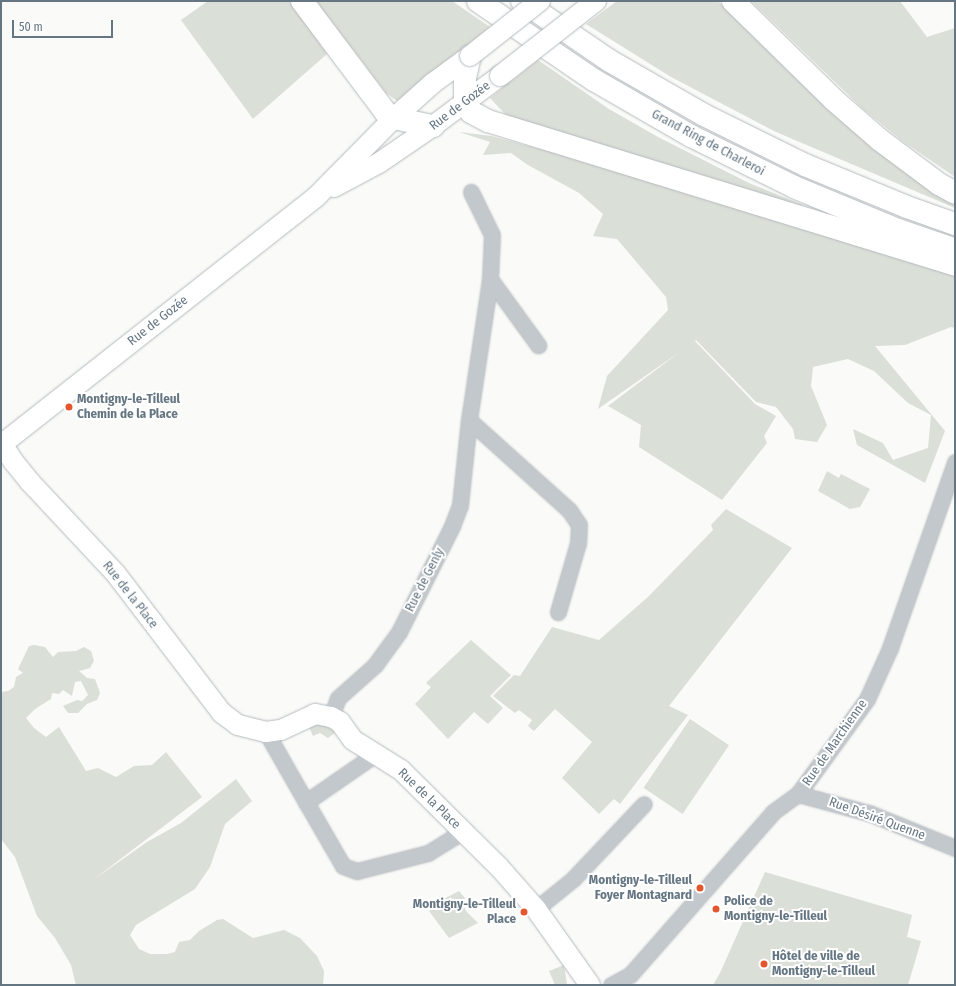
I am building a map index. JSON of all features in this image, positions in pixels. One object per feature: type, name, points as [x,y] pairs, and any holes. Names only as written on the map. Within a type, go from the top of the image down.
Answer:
[{"type":"highway","points":[[302,1],[386,113],[394,118],[434,126]]},
{"type":"highway","name":"Grand Ring de Charleroi","points":[[478,1],[594,80],[691,136],[794,188],[898,230],[955,250]]},
{"type":"highway","name":"Grand Ring de Charleroi","points":[[522,1],[610,61],[704,115],[805,165],[907,207],[955,224]]},
{"type":"highway","points":[[733,1],[834,100],[880,140],[939,184],[955,192]]},
{"type":"highway","points":[[470,56],[465,77],[465,104],[471,112],[488,121],[955,265]]},
{"type":"main road","name":"Rue de Gozée","points":[[1,443],[315,198],[394,118],[433,83],[540,1]]},
{"type":"main road","name":"Rue de Gozée","points":[[315,198],[379,163],[434,126],[465,104],[596,1]]},
{"type":"main road","name":"Rue de la Place","points":[[1,443],[30,482],[116,574],[222,713],[238,725],[266,732],[281,730],[315,714],[331,717],[340,722],[353,740],[374,755],[401,770],[536,909],[590,985]]},
{"type":"street","name":"Rue de Genly","points":[[331,717],[338,698],[375,665],[399,632],[452,526],[460,505],[469,420],[490,279],[492,235],[471,192]]},
{"type":"street","points":[[490,279],[538,345]]},
{"type":"street","points":[[469,420],[568,510],[579,525],[578,543],[558,612]]},
{"type":"street","name":"Rue de Marchienne","points":[[611,985],[630,975],[773,812],[798,794],[867,699],[882,669],[955,462]]},
{"type":"street","name":"Rue de la Place","points":[[266,732],[343,866],[349,870],[358,871],[428,853],[462,832]]},
{"type":"street","points":[[306,802],[374,755]]},
{"type":"street","name":"Rue Désiré Quenne","points":[[798,794],[869,813],[955,848]]},
{"type":"street","points":[[536,909],[573,879],[644,804]]},
{"type":"shaded area","points":[[208,1],[290,1],[327,54],[253,119],[181,20]]},
{"type":"shaded area","points":[[316,1],[452,1],[490,27],[397,101],[386,93]]},
{"type":"shaded area","points":[[617,1],[718,1],[781,63],[955,200],[955,208],[776,132],[671,77],[586,24]]},
{"type":"shaded area","points":[[751,1],[900,1],[927,37],[955,28],[955,177],[901,140],[862,108]]},
{"type":"shaded area","points":[[538,60],[609,109],[658,137],[749,183],[803,205],[798,207],[506,115],[490,98]]},
{"type":"shaded area","points":[[459,132],[491,136],[555,153],[955,276],[955,328],[951,327],[905,345],[875,346],[945,431],[925,483],[857,445],[853,429],[883,443],[893,460],[928,448],[931,415],[908,403],[874,371],[848,359],[813,367],[811,386],[827,425],[817,442],[795,439],[793,429],[776,407],[756,402],[696,340],[682,351],[695,341],[755,404],[776,416],[764,436],[767,443],[722,500],[639,447],[641,425],[608,406],[681,351],[598,409],[607,376],[668,310],[666,297],[617,239],[593,236],[603,214],[579,193],[528,165],[511,153],[483,155],[490,142]]},
{"type":"shaded area","points":[[827,471],[839,478],[841,474],[870,489],[860,507],[850,509],[818,491]]},
{"type":"shaded area","points":[[726,509],[792,548],[669,706],[688,715],[620,804],[614,799],[599,814],[562,778],[592,742],[555,709],[534,731],[528,726],[532,720],[519,710],[515,713],[493,696],[514,675],[520,676],[552,627],[599,640],[649,596],[713,530],[711,525]]},
{"type":"shaded area","points":[[471,640],[511,675],[490,696],[503,708],[488,724],[474,712],[448,739],[415,704],[431,687],[426,683]]},
{"type":"shaded area","points":[[34,645],[45,647],[53,657],[58,652],[76,651],[84,647],[91,651],[94,661],[90,668],[79,671],[87,678],[95,679],[100,693],[97,700],[87,704],[78,713],[68,713],[63,706],[77,700],[82,701],[88,695],[81,681],[75,682],[72,696],[63,690],[59,694],[52,693],[51,699],[35,709],[26,718],[34,728],[46,737],[59,727],[86,771],[98,768],[116,777],[134,766],[152,765],[166,752],[202,797],[93,880],[147,842],[181,823],[236,779],[252,801],[225,824],[210,867],[195,889],[136,925],[130,935],[139,949],[150,954],[167,954],[175,952],[179,942],[190,940],[199,931],[217,920],[223,919],[253,938],[284,930],[300,938],[317,956],[324,971],[323,985],[76,985],[71,965],[55,938],[37,916],[15,857],[1,839],[1,692],[8,691],[14,687],[16,677],[23,673],[18,669],[29,646]]},
{"type":"shaded area","points":[[690,719],[729,745],[683,814],[644,788]]},
{"type":"shaded area","points":[[315,724],[331,727],[336,732],[328,738],[320,733],[313,736],[309,727]]},
{"type":"shaded area","points":[[765,872],[912,915],[907,937],[921,941],[908,985],[713,985],[720,973]]},
{"type":"shaded area","points":[[459,891],[465,898],[463,905],[466,911],[478,923],[449,938],[429,911],[440,905],[438,902]]},
{"type":"shaded area","points":[[564,965],[567,985],[555,985],[549,971]]},
{"type":"place","name":"Montigny-le-Tilleul Chemin de la Place","points":[[69,407]]},
{"type":"place","name":"Montigny-le-Tilleul Foyer Montagnard","points":[[700,888]]},
{"type":"place","name":"Police de Montigny-le-Tilleul","points":[[716,909]]},
{"type":"place","name":"Montigny-le-Tilleul Place","points":[[524,912]]},
{"type":"place","name":"Hôtel de ville de Montigny-le-Tilleul","points":[[764,964]]}]
